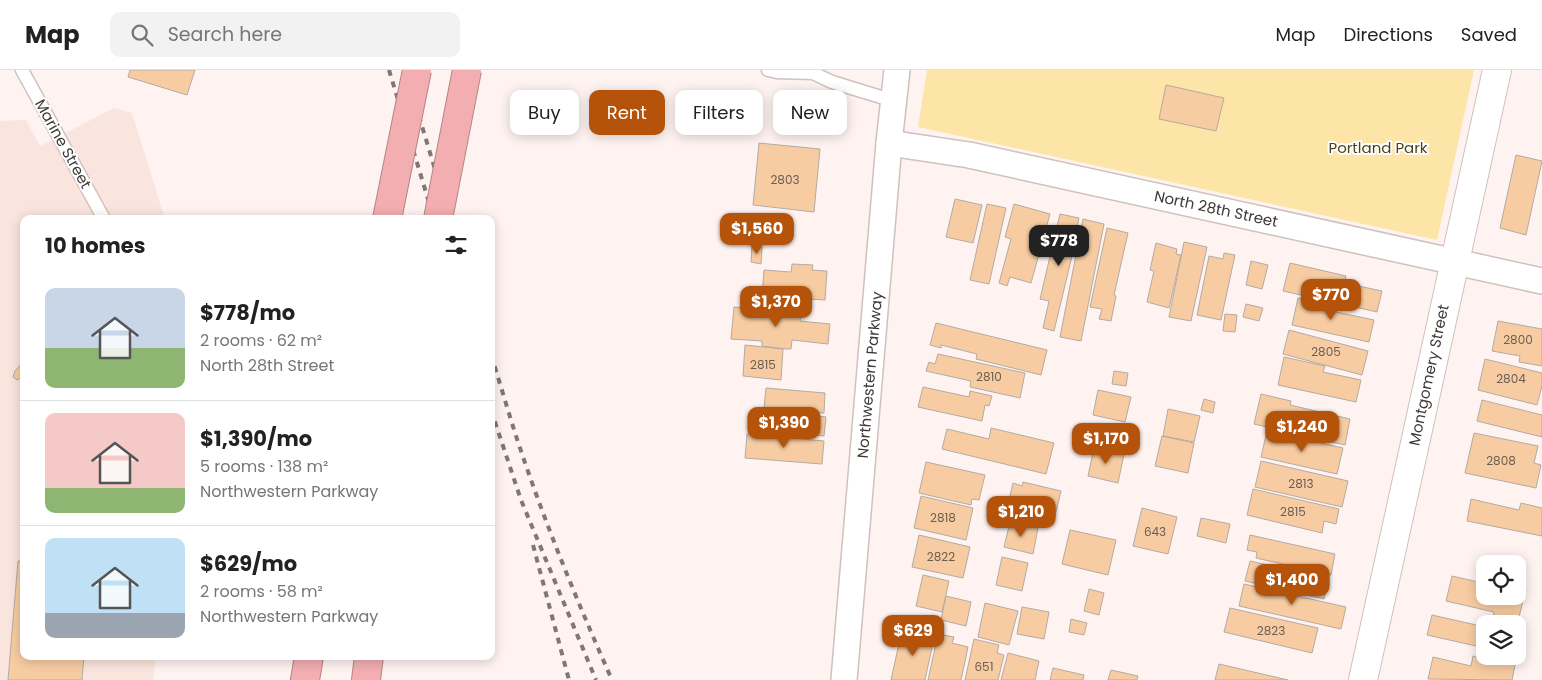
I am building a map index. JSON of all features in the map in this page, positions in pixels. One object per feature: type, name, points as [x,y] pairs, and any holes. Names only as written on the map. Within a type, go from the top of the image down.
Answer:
[{"type":"highway","points":[[388,215],[416,70]]},
{"type":"highway","points":[[439,215],[467,70]]},
{"type":"highway","points":[[305,680],[308,660]]},
{"type":"highway","points":[[366,680],[368,660]]},
{"type":"street","name":"Northwestern Parkway","points":[[844,680],[889,142],[898,70]]},
{"type":"street","name":"Montgomery Street","points":[[1363,680],[1497,70]]},
{"type":"street","name":"North 28th Street","points":[[889,142],[969,155],[1542,281]]},
{"type":"lane","name":"Marine Street","points":[[22,70],[102,215]]},
{"type":"lane","points":[[768,70],[778,72],[813,71],[832,82],[894,100]]},
{"type":"shaded area","points":[[114,108],[132,113],[164,215],[20,215],[20,660],[156,660],[153,680],[0,680],[0,121],[26,120],[40,146]]},
{"type":"green space","name":"Portland Park","points":[[927,70],[1474,70],[1437,240],[918,127]]},
{"type":"building","points":[[130,70],[195,70],[187,95],[128,77]]},
{"type":"building","points":[[1166,85],[1224,98],[1216,131],[1159,119]]},
{"type":"building","points":[[759,143],[820,149],[814,212],[753,205]]},
{"type":"building","points":[[1516,155],[1542,161],[1526,235],[1500,228]]},
{"type":"building","points":[[955,199],[982,205],[973,243],[946,237]]},
{"type":"building","points":[[987,204],[1006,208],[989,284],[970,280]]},
{"type":"building","points":[[1014,204],[1050,214],[1031,283],[1010,277],[1007,286],[999,283],[1011,239],[1005,237]]},
{"type":"building","points":[[1060,214],[1079,218],[1077,227],[1079,227],[1054,331],[1043,328],[1049,301],[1040,299]]},
{"type":"building","points":[[1083,219],[1104,224],[1081,341],[1060,337]]},
{"type":"building","points":[[1107,228],[1128,233],[1114,295],[1116,296],[1111,321],[1099,319],[1102,309],[1090,307]]},
{"type":"building","points":[[1184,242],[1207,247],[1191,321],[1169,317]]},
{"type":"building","points":[[1156,243],[1177,249],[1176,254],[1181,255],[1169,308],[1147,302],[1154,271],[1150,270]]},
{"type":"building","points":[[752,246],[762,247],[761,264],[751,262]]},
{"type":"building","points":[[1224,253],[1235,255],[1221,320],[1197,315],[1209,256],[1223,259]]},
{"type":"building","points":[[1251,261],[1268,265],[1262,289],[1246,285]]},
{"type":"building","points":[[1290,263],[1346,276],[1344,283],[1382,291],[1377,312],[1283,291]]},
{"type":"building","points":[[792,264],[813,265],[812,270],[827,271],[825,300],[762,296],[764,270],[791,272]]},
{"type":"building","points":[[1298,298],[1338,306],[1336,312],[1374,320],[1369,342],[1292,325]]},
{"type":"building","points":[[1246,304],[1263,308],[1259,321],[1243,317]]},
{"type":"building","points":[[734,307],[801,313],[800,321],[830,324],[828,344],[792,340],[791,349],[786,349],[762,346],[762,341],[731,339]]},
{"type":"building","points":[[1225,314],[1237,315],[1235,332],[1223,331]]},
{"type":"building","points":[[1498,321],[1542,329],[1542,366],[1519,362],[1520,356],[1492,351]]},
{"type":"building","points":[[936,323],[1047,350],[1041,375],[976,359],[977,354],[941,345],[941,348],[930,345]]},
{"type":"building","points":[[1289,330],[1368,351],[1362,375],[1283,354]]},
{"type":"building","points":[[745,345],[783,349],[781,380],[743,376]]},
{"type":"building","points":[[938,354],[1025,373],[1020,398],[970,387],[971,381],[926,371],[929,362],[935,364]]},
{"type":"building","points":[[1284,357],[1325,366],[1323,372],[1361,380],[1356,402],[1278,385]]},
{"type":"building","points":[[1485,359],[1542,373],[1542,386],[1537,405],[1478,390]]},
{"type":"building","points":[[20,365],[20,378],[17,380],[13,377]]},
{"type":"building","points":[[1114,371],[1128,373],[1126,386],[1112,384]]},
{"type":"building","points":[[923,387],[969,397],[970,391],[992,396],[989,406],[985,405],[982,421],[918,407]]},
{"type":"building","points":[[766,388],[825,393],[824,413],[764,408]]},
{"type":"building","points":[[1098,390],[1131,397],[1125,422],[1093,415]]},
{"type":"building","points":[[1261,394],[1291,401],[1290,405],[1350,419],[1345,445],[1254,424]]},
{"type":"building","points":[[1204,399],[1215,402],[1213,413],[1201,410]]},
{"type":"building","points":[[1482,400],[1542,415],[1542,437],[1477,421]]},
{"type":"building","points":[[754,408],[826,417],[824,436],[752,427]]},
{"type":"building","points":[[1168,409],[1200,416],[1194,442],[1163,436]]},
{"type":"building","points":[[991,428],[1054,443],[1046,474],[942,449],[947,429],[989,439]]},
{"type":"building","points":[[1097,429],[1108,431],[1106,444],[1095,442]]},
{"type":"building","points":[[1267,431],[1343,448],[1337,474],[1261,457]]},
{"type":"building","points":[[1474,433],[1538,446],[1534,463],[1541,465],[1536,488],[1465,473]]},
{"type":"building","points":[[747,434],[824,441],[822,464],[745,458]]},
{"type":"building","points":[[1162,436],[1194,443],[1188,473],[1155,466]]},
{"type":"building","points":[[1094,448],[1124,454],[1118,483],[1088,476]]},
{"type":"building","points":[[1261,461],[1348,481],[1342,507],[1255,487]]},
{"type":"building","points":[[926,462],[985,475],[979,500],[972,499],[971,505],[919,493]]},
{"type":"building","points":[[1023,482],[1061,491],[1054,520],[1017,511],[1019,503],[1009,500],[1013,483],[1022,486]]},
{"type":"building","points":[[1253,489],[1339,509],[1336,524],[1324,521],[1322,533],[1247,515]]},
{"type":"building","points":[[921,496],[973,508],[966,540],[914,528]]},
{"type":"building","points":[[1471,499],[1519,510],[1521,503],[1542,508],[1542,536],[1467,521]]},
{"type":"building","points":[[1142,508],[1177,517],[1168,554],[1133,546]]},
{"type":"building","points":[[1201,518],[1230,524],[1226,543],[1197,536]]},
{"type":"building","points":[[1010,522],[1038,528],[1033,554],[1004,547]]},
{"type":"building","points":[[1070,530],[1116,540],[1108,575],[1062,564]]},
{"type":"building","points":[[919,535],[970,547],[963,578],[912,567]]},
{"type":"building","points":[[1250,535],[1335,554],[1331,575],[1256,558],[1257,552],[1247,550]]},
{"type":"building","points":[[1002,557],[1028,563],[1022,591],[996,585]]},
{"type":"building","points":[[18,561],[20,561],[20,660],[84,660],[82,680],[8,680]]},
{"type":"building","points":[[1250,561],[1329,579],[1324,599],[1245,581]]},
{"type":"building","points":[[923,575],[949,581],[942,612],[916,606]]},
{"type":"building","points":[[1452,576],[1476,582],[1476,605],[1522,605],[1520,615],[1493,615],[1494,612],[1446,601]]},
{"type":"building","points":[[1244,584],[1346,607],[1341,629],[1239,606]]},
{"type":"building","points":[[1089,589],[1104,593],[1099,615],[1084,611]]},
{"type":"building","points":[[946,596],[971,602],[966,626],[941,620]]},
{"type":"building","points":[[985,603],[1018,611],[1009,645],[978,637]]},
{"type":"building","points":[[1022,607],[1049,612],[1044,639],[1017,634]]},
{"type":"building","points":[[1230,608],[1318,628],[1312,653],[1224,632]]},
{"type":"building","points":[[1432,615],[1476,625],[1476,646],[1427,635]]},
{"type":"building","points":[[1071,619],[1087,623],[1084,635],[1069,632]]},
{"type":"building","points":[[902,630],[934,638],[925,680],[891,680]]},
{"type":"building","points":[[938,634],[954,637],[952,643],[968,647],[961,680],[928,680]]},
{"type":"building","points":[[974,639],[999,645],[997,653],[1004,655],[998,680],[965,680]]},
{"type":"building","points":[[1008,653],[1039,661],[1035,680],[1001,680]]},
{"type":"building","points":[[1473,656],[1476,657],[1476,665],[1515,665],[1512,680],[1428,679],[1433,657],[1471,666]]},
{"type":"building","points":[[1219,664],[1288,680],[1215,680]]},
{"type":"building","points":[[1053,668],[1084,675],[1083,680],[1050,680]]},
{"type":"building","points":[[1111,670],[1138,676],[1137,680],[1108,680]]},
{"type":"railway","points":[[389,70],[433,215]]},
{"type":"railway","points":[[405,70],[449,215]]},
{"type":"railway","points":[[495,368],[538,500],[612,680]]},
{"type":"railway","points":[[495,422],[521,500],[596,680]]},
{"type":"railway","points":[[533,545],[569,680]]}]
